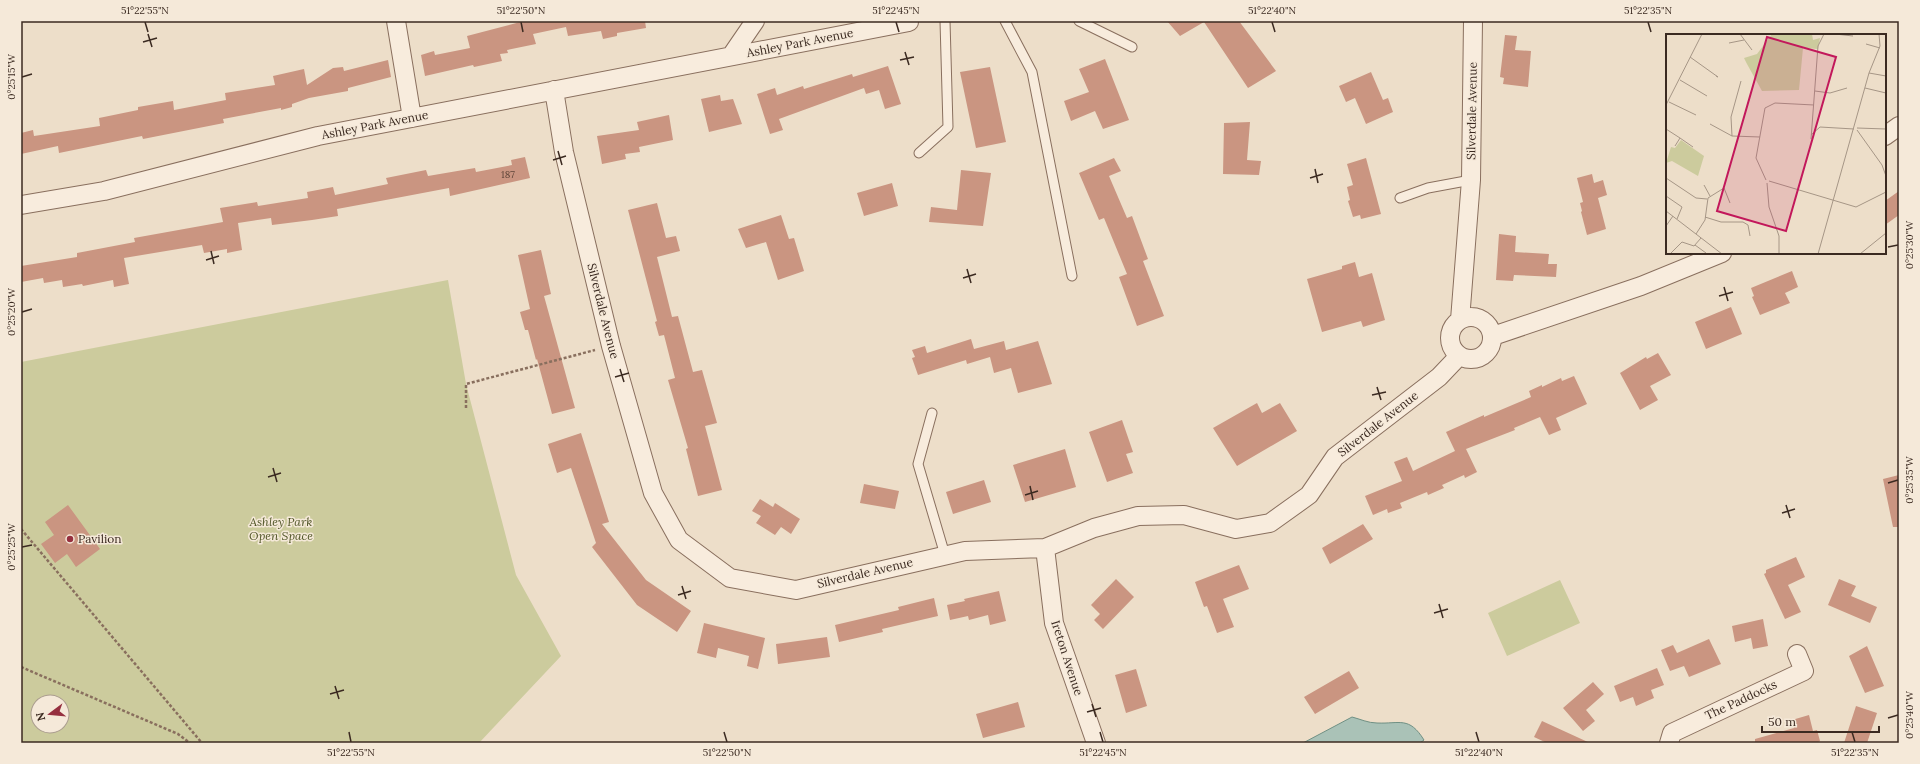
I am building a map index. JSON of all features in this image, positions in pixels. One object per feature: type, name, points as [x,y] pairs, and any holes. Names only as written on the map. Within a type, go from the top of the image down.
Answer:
[{"type":"street","points":[[396,21],[412,118]]},
{"type":"street","name":"Ashley Park Avenue","points":[[731,56],[754,21]]},
{"type":"street","name":"Ashley Park Avenue","points":[[21,205],[104,191],[318,136],[731,56],[861,25],[912,21]]},
{"type":"street","name":"Silverdale Avenue","points":[[1460,320],[1471,180],[1473,21]]},
{"type":"street","name":"Silverdale Avenue","points":[[554,90],[564,152],[611,346],[653,493],[679,540],[730,578],[796,590],[965,551],[1045,548],[1094,528],[1138,516],[1184,515],[1236,529],[1270,523],[1309,495],[1335,457],[1439,377],[1459,356]]},
{"type":"street","points":[[1886,135],[1899,126]]},
{"type":"street","points":[[1493,336],[1641,286],[1720,254]]},
{"type":"street","points":[[1474,317],[1487,323],[1493,336],[1492,343],[1486,355],[1472,360],[1459,356],[1454,351],[1450,338],[1451,331],[1460,320],[1474,317]]},
{"type":"street","name":"Ireton Avenue","points":[[1045,548],[1054,623],[1096,743]]},
{"type":"street","name":"The Paddocks","points":[[1669,743],[1672,733],[1804,671],[1797,654]]},
{"type":"lane","points":[[919,153],[948,127],[945,21]]},
{"type":"lane","points":[[1005,21],[1032,72],[1072,276]]},
{"type":"lane","points":[[1079,21],[1132,47]]},
{"type":"lane","points":[[1400,198],[1428,188],[1471,180]]},
{"type":"lane","points":[[932,413],[918,464],[945,555]]},
{"type":"path","points":[[466,408],[466,384],[611,346]]},
{"type":"path","points":[[21,529],[202,743]]},
{"type":"path","points":[[21,667],[178,734],[190,743]]},
{"type":"green space","name":"Ashley Park Open Space","points":[[448,280],[466,384],[516,575],[561,656],[479,743],[21,743],[21,362]]},
{"type":"green space","points":[[1560,580],[1580,623],[1507,656],[1488,613]]},
{"type":"shaded area","points":[[1352,717],[1374,723],[1398,722],[1409,724],[1419,732],[1424,740],[1420,743],[1303,743]]},
{"type":"building","points":[[524,21],[645,21],[646,28],[617,33],[617,36],[603,39],[601,31],[568,36],[566,27],[533,34],[536,44],[507,50],[508,53],[500,54],[502,61],[474,67],[473,65],[425,76],[421,55],[434,51],[435,55],[470,48],[467,36]]},
{"type":"building","points":[[1167,21],[1239,21],[1276,71],[1248,88],[1204,22],[1180,36]]},
{"type":"building","points":[[1505,35],[1517,36],[1515,50],[1531,51],[1528,87],[1503,84],[1504,78],[1500,77]]},
{"type":"building","points":[[1105,59],[1129,120],[1103,129],[1095,111],[1071,121],[1064,101],[1089,92],[1079,69]]},
{"type":"building","points":[[388,60],[391,77],[348,88],[348,91],[309,98],[292,104],[292,107],[281,110],[281,108],[223,119],[224,123],[143,139],[142,136],[59,153],[58,146],[21,154],[21,133],[33,130],[34,136],[100,126],[99,118],[138,110],[138,107],[173,101],[174,110],[226,100],[225,93],[275,85],[273,76],[304,69],[307,85],[333,68],[343,67],[344,71]]},
{"type":"building","points":[[888,66],[901,104],[885,109],[879,90],[866,94],[864,88],[779,119],[783,130],[770,134],[757,94],[775,88],[777,95],[803,86],[804,89],[852,74],[853,77]]},
{"type":"building","points":[[990,67],[1006,142],[976,148],[960,72]]},
{"type":"building","points":[[1371,72],[1383,100],[1388,98],[1393,112],[1366,124],[1355,98],[1346,102],[1339,86]]},
{"type":"building","points":[[720,95],[721,101],[733,99],[742,124],[709,132],[701,99]]},
{"type":"building","points":[[669,115],[673,140],[639,147],[640,152],[625,154],[626,159],[602,164],[597,136],[639,130],[637,122]]},
{"type":"building","points":[[1250,122],[1247,160],[1261,161],[1259,175],[1223,174],[1224,123]]},
{"type":"building","points":[[525,157],[530,178],[450,196],[449,188],[337,209],[338,216],[272,225],[271,218],[238,223],[242,250],[227,253],[227,249],[204,253],[202,245],[124,258],[129,284],[114,287],[113,280],[83,286],[82,284],[63,287],[62,280],[44,283],[43,278],[21,282],[21,266],[77,257],[77,253],[135,242],[134,238],[223,222],[220,208],[257,202],[258,206],[308,198],[307,192],[333,187],[335,195],[388,184],[386,178],[426,170],[428,176],[475,168],[476,172],[512,165],[511,160]]},
{"type":"building","points":[[1114,158],[1121,171],[1109,176],[1127,218],[1132,216],[1148,259],[1143,261],[1164,316],[1137,326],[1119,277],[1127,274],[1104,218],[1099,220],[1079,173]]},
{"type":"building","points":[[1366,158],[1381,214],[1361,219],[1360,215],[1353,217],[1348,201],[1350,200],[1347,187],[1353,185],[1347,164]]},
{"type":"building","points":[[961,170],[991,173],[983,226],[929,222],[931,207],[957,210]]},
{"type":"building","points":[[1592,174],[1594,183],[1603,180],[1607,195],[1598,198],[1606,229],[1587,235],[1581,212],[1580,203],[1583,202],[1577,178]]},
{"type":"building","points":[[892,183],[898,206],[864,216],[857,193]]},
{"type":"building","points":[[1899,191],[1899,215],[1886,224],[1886,200]]},
{"type":"building","points":[[657,203],[666,238],[676,236],[680,251],[657,257],[672,317],[678,316],[693,372],[702,370],[717,423],[705,426],[722,490],[698,496],[686,449],[688,448],[668,380],[675,378],[664,335],[659,336],[655,322],[657,321],[628,210]]},
{"type":"building","points":[[781,215],[789,239],[794,238],[804,271],[778,280],[766,242],[746,248],[738,229]]},
{"type":"building","points":[[1499,234],[1516,236],[1515,252],[1549,254],[1548,264],[1557,264],[1556,277],[1514,275],[1513,281],[1496,280]]},
{"type":"building","points":[[541,250],[551,294],[544,296],[575,408],[552,414],[528,330],[525,330],[520,312],[530,309],[518,255]]},
{"type":"building","points":[[1355,262],[1359,277],[1372,273],[1385,320],[1363,327],[1361,321],[1322,332],[1307,279],[1342,269],[1342,266]]},
{"type":"building","points":[[1792,271],[1798,287],[1785,293],[1790,303],[1760,315],[1752,297],[1754,296],[1751,288]]},
{"type":"building","points":[[1731,307],[1742,334],[1706,349],[1695,322]]},
{"type":"building","points":[[971,339],[974,349],[1004,341],[1006,350],[1038,341],[1052,384],[1018,393],[1011,368],[994,373],[990,357],[967,364],[966,360],[918,375],[912,358],[915,357],[912,350],[925,346],[927,353]]},
{"type":"building","points":[[1658,353],[1671,375],[1650,386],[1658,400],[1640,410],[1620,373],[1646,357],[1647,359]]},
{"type":"building","points":[[1574,376],[1587,404],[1556,418],[1561,430],[1549,435],[1540,417],[1514,428],[1515,430],[1466,449],[1477,472],[1465,478],[1464,475],[1442,485],[1444,488],[1428,495],[1427,492],[1400,503],[1402,508],[1388,513],[1387,509],[1373,515],[1365,496],[1402,481],[1394,462],[1407,457],[1413,471],[1455,451],[1446,432],[1484,415],[1484,417],[1531,397],[1529,391],[1542,385],[1542,387],[1561,378],[1562,381]]},
{"type":"building","points":[[1257,403],[1262,413],[1280,403],[1297,431],[1237,466],[1213,428]]},
{"type":"building","points":[[1122,420],[1133,452],[1126,454],[1133,473],[1107,482],[1089,432]]},
{"type":"building","points":[[581,433],[609,522],[602,524],[646,580],[691,611],[677,632],[637,605],[592,547],[596,543],[571,468],[557,473],[548,444]]},
{"type":"building","points":[[1065,449],[1076,487],[1025,502],[1013,465]]},
{"type":"building","points":[[1899,475],[1899,527],[1893,527],[1883,479]]},
{"type":"building","points":[[984,480],[991,502],[953,514],[946,492]]},
{"type":"building","points":[[864,484],[899,491],[895,509],[860,503]]},
{"type":"building","points":[[760,499],[773,507],[775,503],[800,519],[791,534],[781,527],[775,535],[756,523],[761,516],[752,511]]},
{"type":"building","name":"Pavilion","points":[[68,505],[100,549],[76,567],[67,554],[55,563],[41,544],[54,535],[45,522]]},
{"type":"building","points":[[1363,524],[1373,539],[1330,564],[1322,548]]},
{"type":"building","points":[[1796,557],[1805,577],[1788,585],[1801,612],[1785,619],[1764,574],[1766,573],[1766,570]]},
{"type":"building","points":[[1239,565],[1249,589],[1223,599],[1234,627],[1217,633],[1207,606],[1204,607],[1195,582]]},
{"type":"building","points":[[1116,579],[1134,597],[1103,629],[1094,620],[1100,614],[1091,605]]},
{"type":"building","points":[[1839,579],[1856,586],[1851,596],[1877,607],[1870,623],[1828,605]]},
{"type":"building","points":[[999,591],[1006,621],[990,625],[988,615],[969,620],[968,616],[950,620],[947,605],[965,601],[964,599]]},
{"type":"building","points":[[934,598],[938,616],[882,629],[883,632],[839,642],[835,625],[899,610],[898,607]]},
{"type":"building","points":[[1763,619],[1768,646],[1753,649],[1751,638],[1735,642],[1732,626]]},
{"type":"building","points":[[704,623],[765,638],[758,669],[747,666],[749,656],[718,648],[716,658],[697,653]]},
{"type":"building","points":[[827,637],[830,657],[778,664],[776,644]]},
{"type":"building","points":[[1709,639],[1721,664],[1689,677],[1684,666],[1670,671],[1661,650],[1673,645],[1677,653]]},
{"type":"building","points":[[1867,646],[1884,686],[1865,693],[1849,656]]},
{"type":"building","points":[[1657,668],[1664,685],[1651,690],[1654,698],[1636,706],[1633,697],[1620,702],[1614,686]]},
{"type":"building","points":[[1136,669],[1147,706],[1126,713],[1115,675]]},
{"type":"building","points":[[1349,671],[1359,688],[1315,714],[1304,697]]},
{"type":"building","points":[[1593,682],[1604,694],[1586,710],[1595,721],[1583,731],[1563,708]]},
{"type":"building","points":[[1018,702],[1025,727],[983,738],[976,714]]},
{"type":"building","points":[[1856,706],[1877,713],[1867,743],[1844,743]]},
{"type":"building","points":[[1809,715],[1813,731],[1817,730],[1820,741],[1817,743],[1755,743],[1755,739],[1794,728],[1792,720]]},
{"type":"building","points":[[1542,721],[1590,743],[1547,743],[1534,737]]},
{"type":"place","name":"Pavilion","points":[[70,539]]}]
